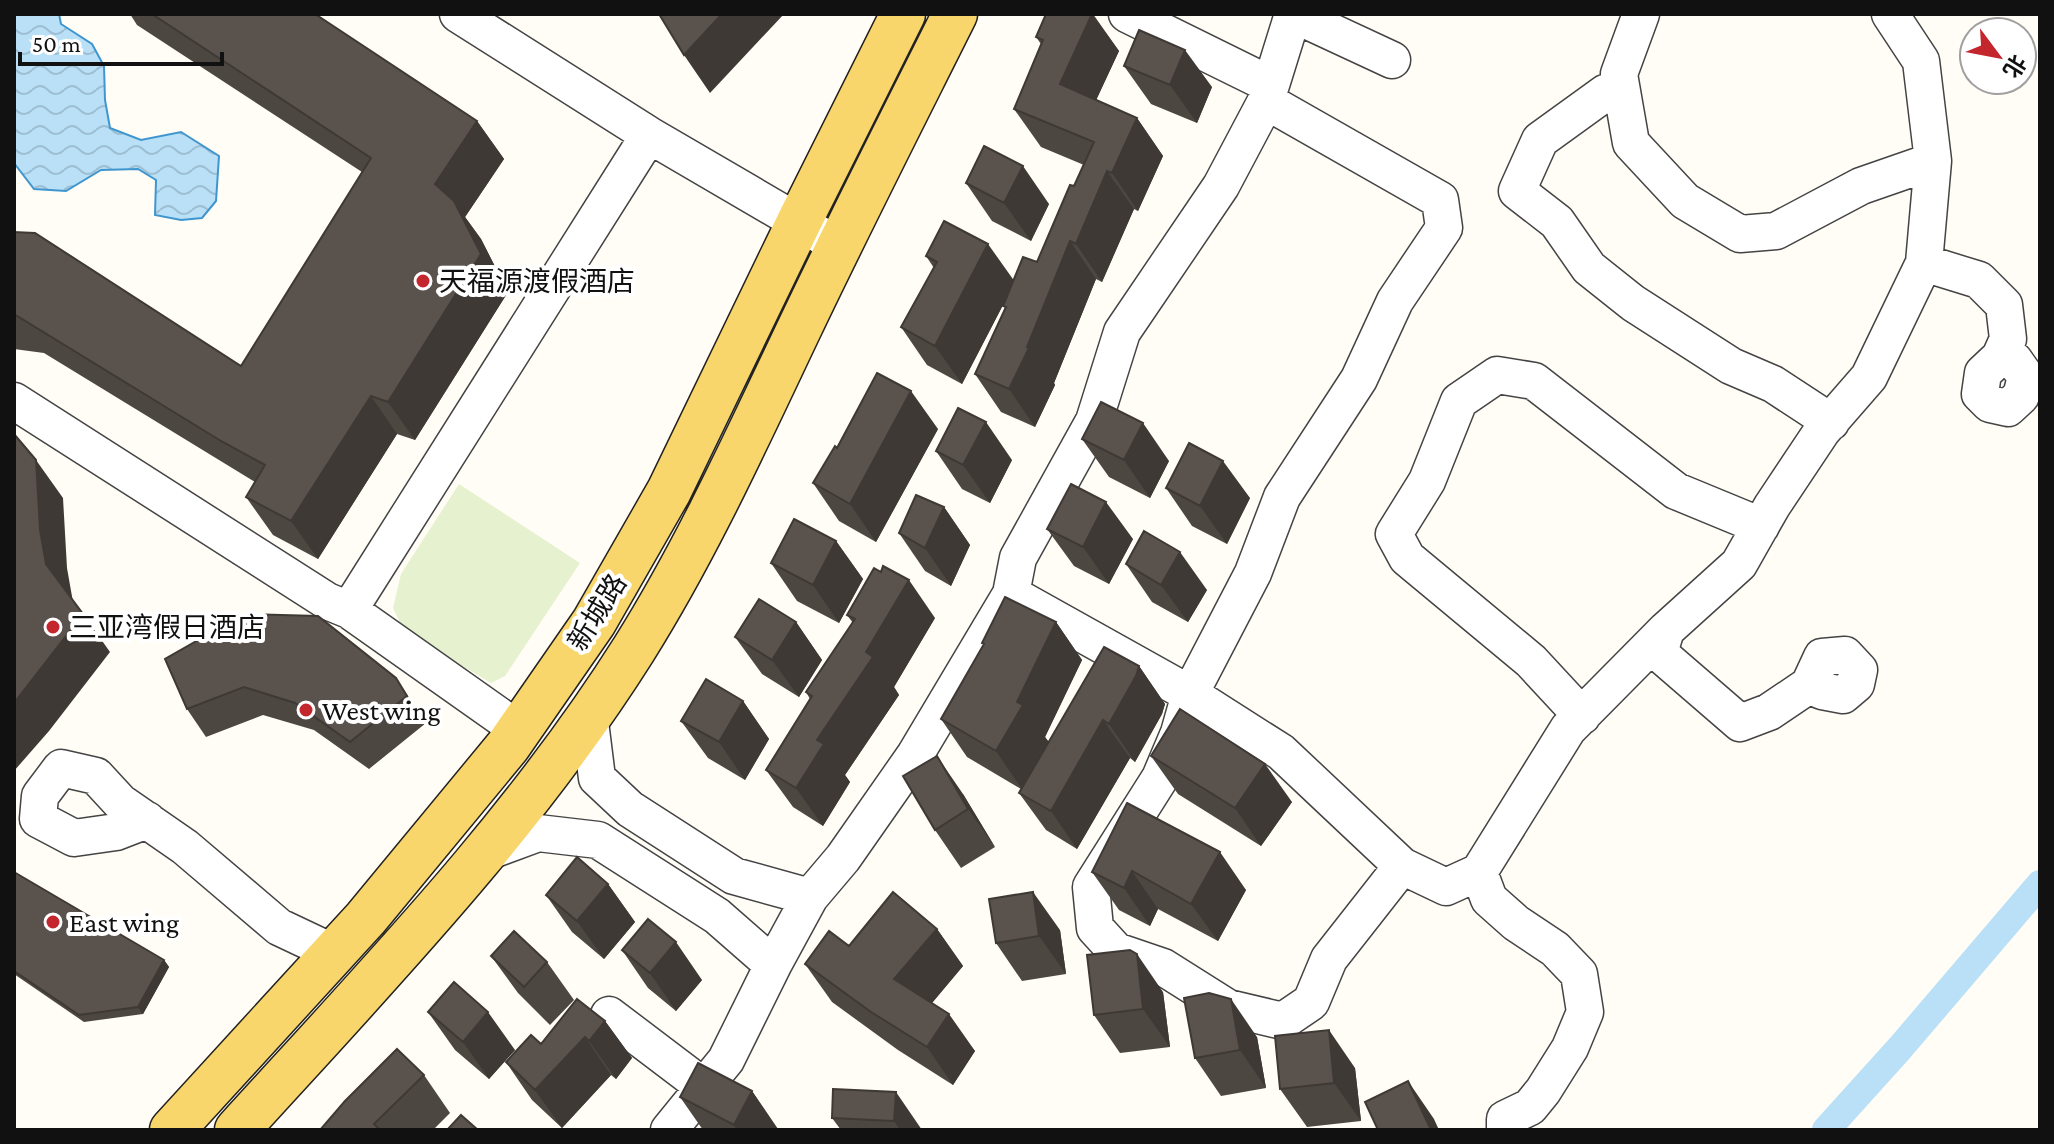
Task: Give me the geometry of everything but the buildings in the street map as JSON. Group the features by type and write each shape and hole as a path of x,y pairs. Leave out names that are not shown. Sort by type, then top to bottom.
{"main road":[{"name":"新城路","path":"172,1130 366,918 508,746 594,622 669,491 903,14"},
{"name":"新城路","path":"237,1130 424,925 484,853 548,775 634,648 709,517 955,14"}],"street":[{"path":"458,14 649,135 839,246"},
{"path":"1127,14 1268,93 1440,200 1444,228 1395,301 1359,379 1282,497 1253,573 1190,694 1179,733 1160,778 1091,887 1095,928 1116,951 1163,967 1228,1008 1283,1021 1311,1002 1329,959 1402,866"},
{"path":"669,1130 726,1060 810,897 843,858 915,755 1011,594 1018,558 1094,421 1122,332 1221,186 1268,93 1293,14 1392,60"},
{"path":"1641,14 1619,74 1631,143 1685,201 1740,234 1776,231 1861,186 1933,161"},
{"path":"1011,594 1190,694 1281,752 1402,866 1446,887 1479,872 1568,729 1666,630 1739,564 1805,456 1869,377 1924,263 1933,161 1921,61 1890,14"},
{"path":"1623,98 1605,93 1540,140 1517,191 1557,222 1589,268 1633,303 1731,366 1773,384 1831,422"},
{"path":"349,610 649,135"},
{"path":"1924,263 1979,280 2004,305 2008,339 2000,357"},
{"path":"1582,716 1531,661 1407,558 1394,534 1427,481 1459,401 1497,375 1534,381 1676,491 1761,526"},
{"path":"14,401 327,601 349,610 519,730"},
{"path":"1666,630 1659,653 1740,723 1769,712 1809,685"},
{"path":"589,714 597,778 630,809 734,876 810,897"},
{"path":"147,820 185,847 279,927 334,953"},
{"path":"484,853 538,833 598,840 717,916 773,965"},
{"path":"1479,872 1489,899 1516,923 1555,949 1579,974 1585,1012 1538,1115 1530,1107 1505,1119 1505,1130"},
{"path":"609,1015 704,1087"}],"green space":[{"path":"459,484 580,563 505,676 491,683 404,631 393,608 401,574"}],"water":[{"path":"14,14 59,14 61,24 92,44 104,66 110,128 141,140 181,132 219,156 216,201 202,218 181,220 155,215 156,180 138,169 101,170 66,191 34,189 14,163"}],"waterway":[{"path":"1826,1130 2040,884"}],"place":[{"name":"天福源渡假酒店","path":"423,281"},
{"name":"三亚湾假日酒店","path":"53,627"},
{"name":"West wing","path":"306,710"},
{"name":"East wing","path":"53,922"}]}
